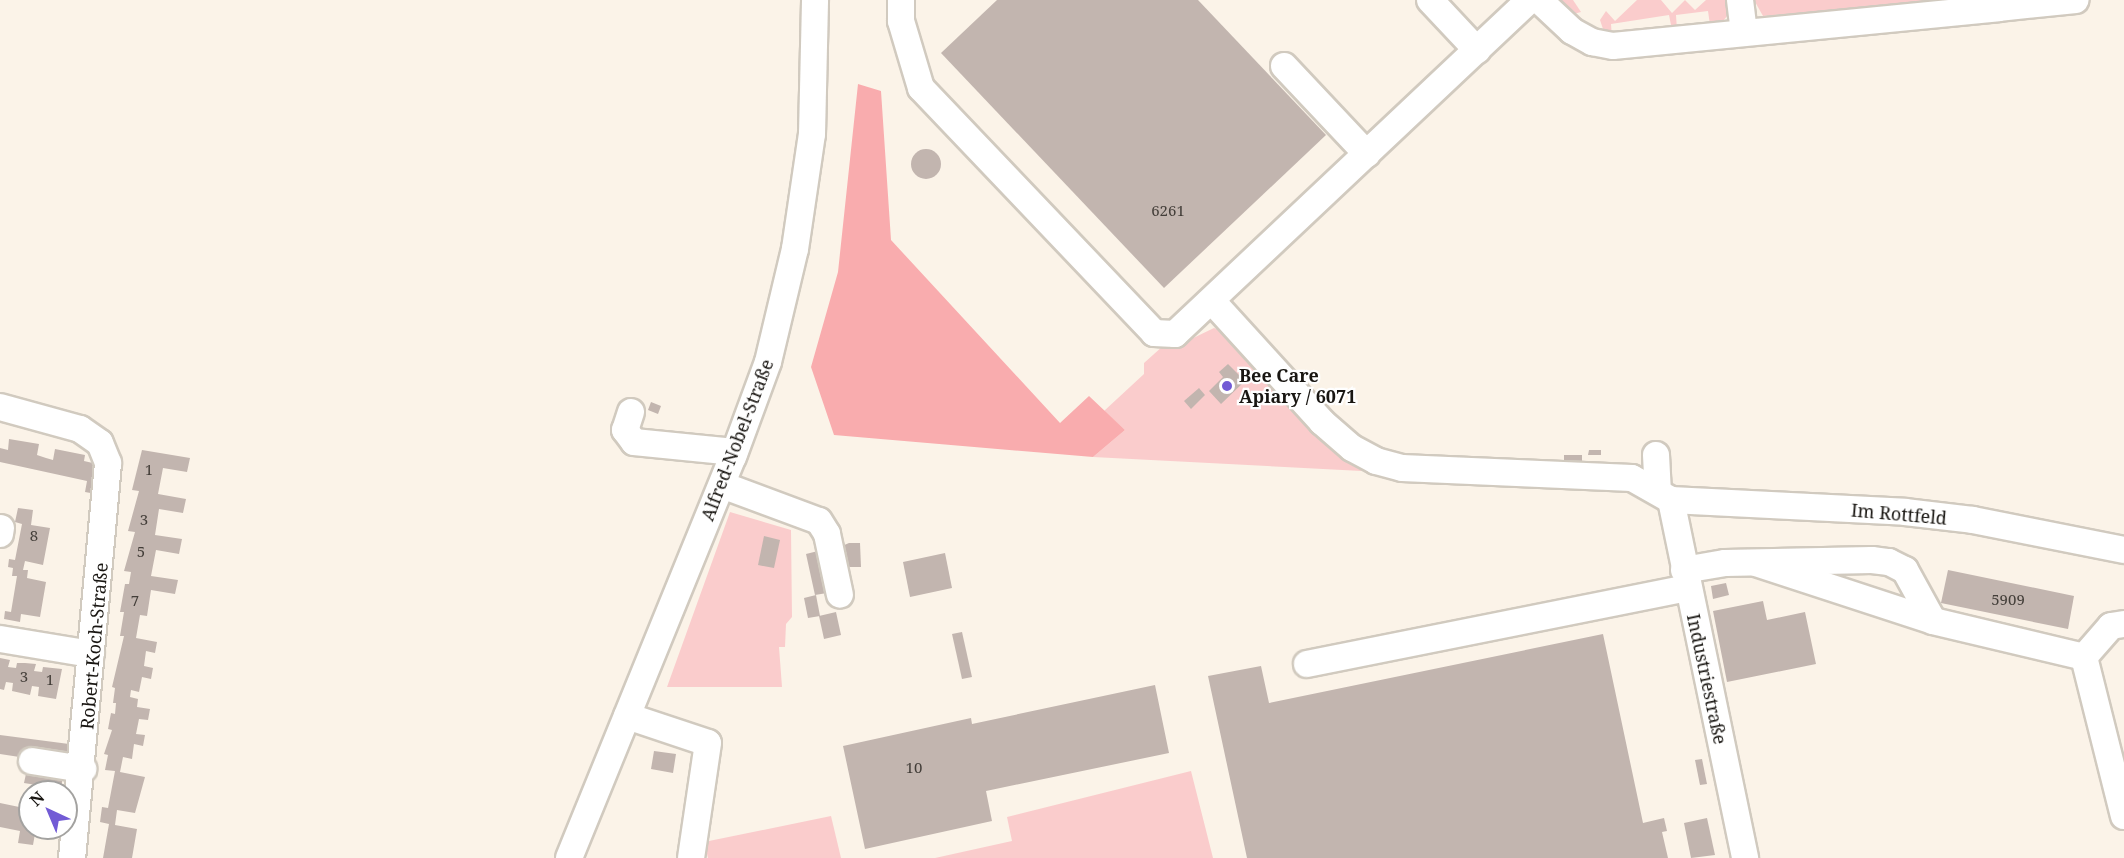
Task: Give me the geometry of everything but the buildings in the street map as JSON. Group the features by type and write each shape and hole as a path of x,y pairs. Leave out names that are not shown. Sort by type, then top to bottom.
{"street":[{"name":"Alfred-Nobel-Straße","path":"569,858 722,485 768,362 795,249 812,134 814,0"},
{"path":"901,0 901,21 921,88 1154,333 1175,334 1530,0"},
{"path":"1430,0 1477,50"},
{"path":"1539,0 1572,31 1592,42 1613,45 1744,33 1998,4 2076,0"},
{"path":"1740,0 1744,33"},
{"path":"1284,66 1367,154"},
{"path":"1212,301 1322,422 1352,448 1376,461 1402,468 1632,478 1664,495"},
{"name":"Robert-Koch-Straße","path":"0,407 80,429 94,438 108,463 83,769 72,858"},
{"path":"631,412 625,430 634,442 735,452"},
{"name":"Industriestraße","path":"1656,455 1686,579 1745,858"},
{"path":"722,485 819,521 827,534 840,595"},
{"name":"Im Rottfeld","path":"1664,495 1905,512 1973,520 2124,550"},
{"path":"1307,664 1756,563 1889,562 1905,570 1933,621"},
{"path":"1756,563 1933,621 2084,657"},
{"path":"2084,657 2111,626 2124,624"},
{"path":"0,639 91,654"},
{"path":"2084,657 2124,816"},
{"path":"627,716 708,743 691,858"},
{"path":"32,761 83,769"}],"shaded area":[{"path":"1559,0 1573,0 1581,12 1566,16"},
{"path":"1637,0 1661,0 1672,13 1685,0 1695,10 1706,0 1733,0 1735,6 1720,25 1710,25 1708,11 1676,15 1677,30 1672,30 1669,15 1611,24 1612,37 1605,35 1600,20 1606,11 1615,21"},
{"path":"1754,0 1945,0 1763,16"},
{"path":"858,84 881,91 891,240 1060,423 1089,396 1125,430 1093,457 834,435 811,367 838,272"},
{"path":"1214,328 1224,332 1381,472 1093,457 1125,430 1104,411 1144,374 1144,363 1163,346 1187,341"},
{"path":"730,512 791,530 792,617 786,624 785,647 779,647 782,687 667,687"},
{"path":"1191,771 1213,858 935,858 1012,841 1007,817"},
{"path":"831,816 841,858 708,858 704,842"}],"place":[{"name":"Bee Care Apiary / 6071","path":"1227,386"}]}
